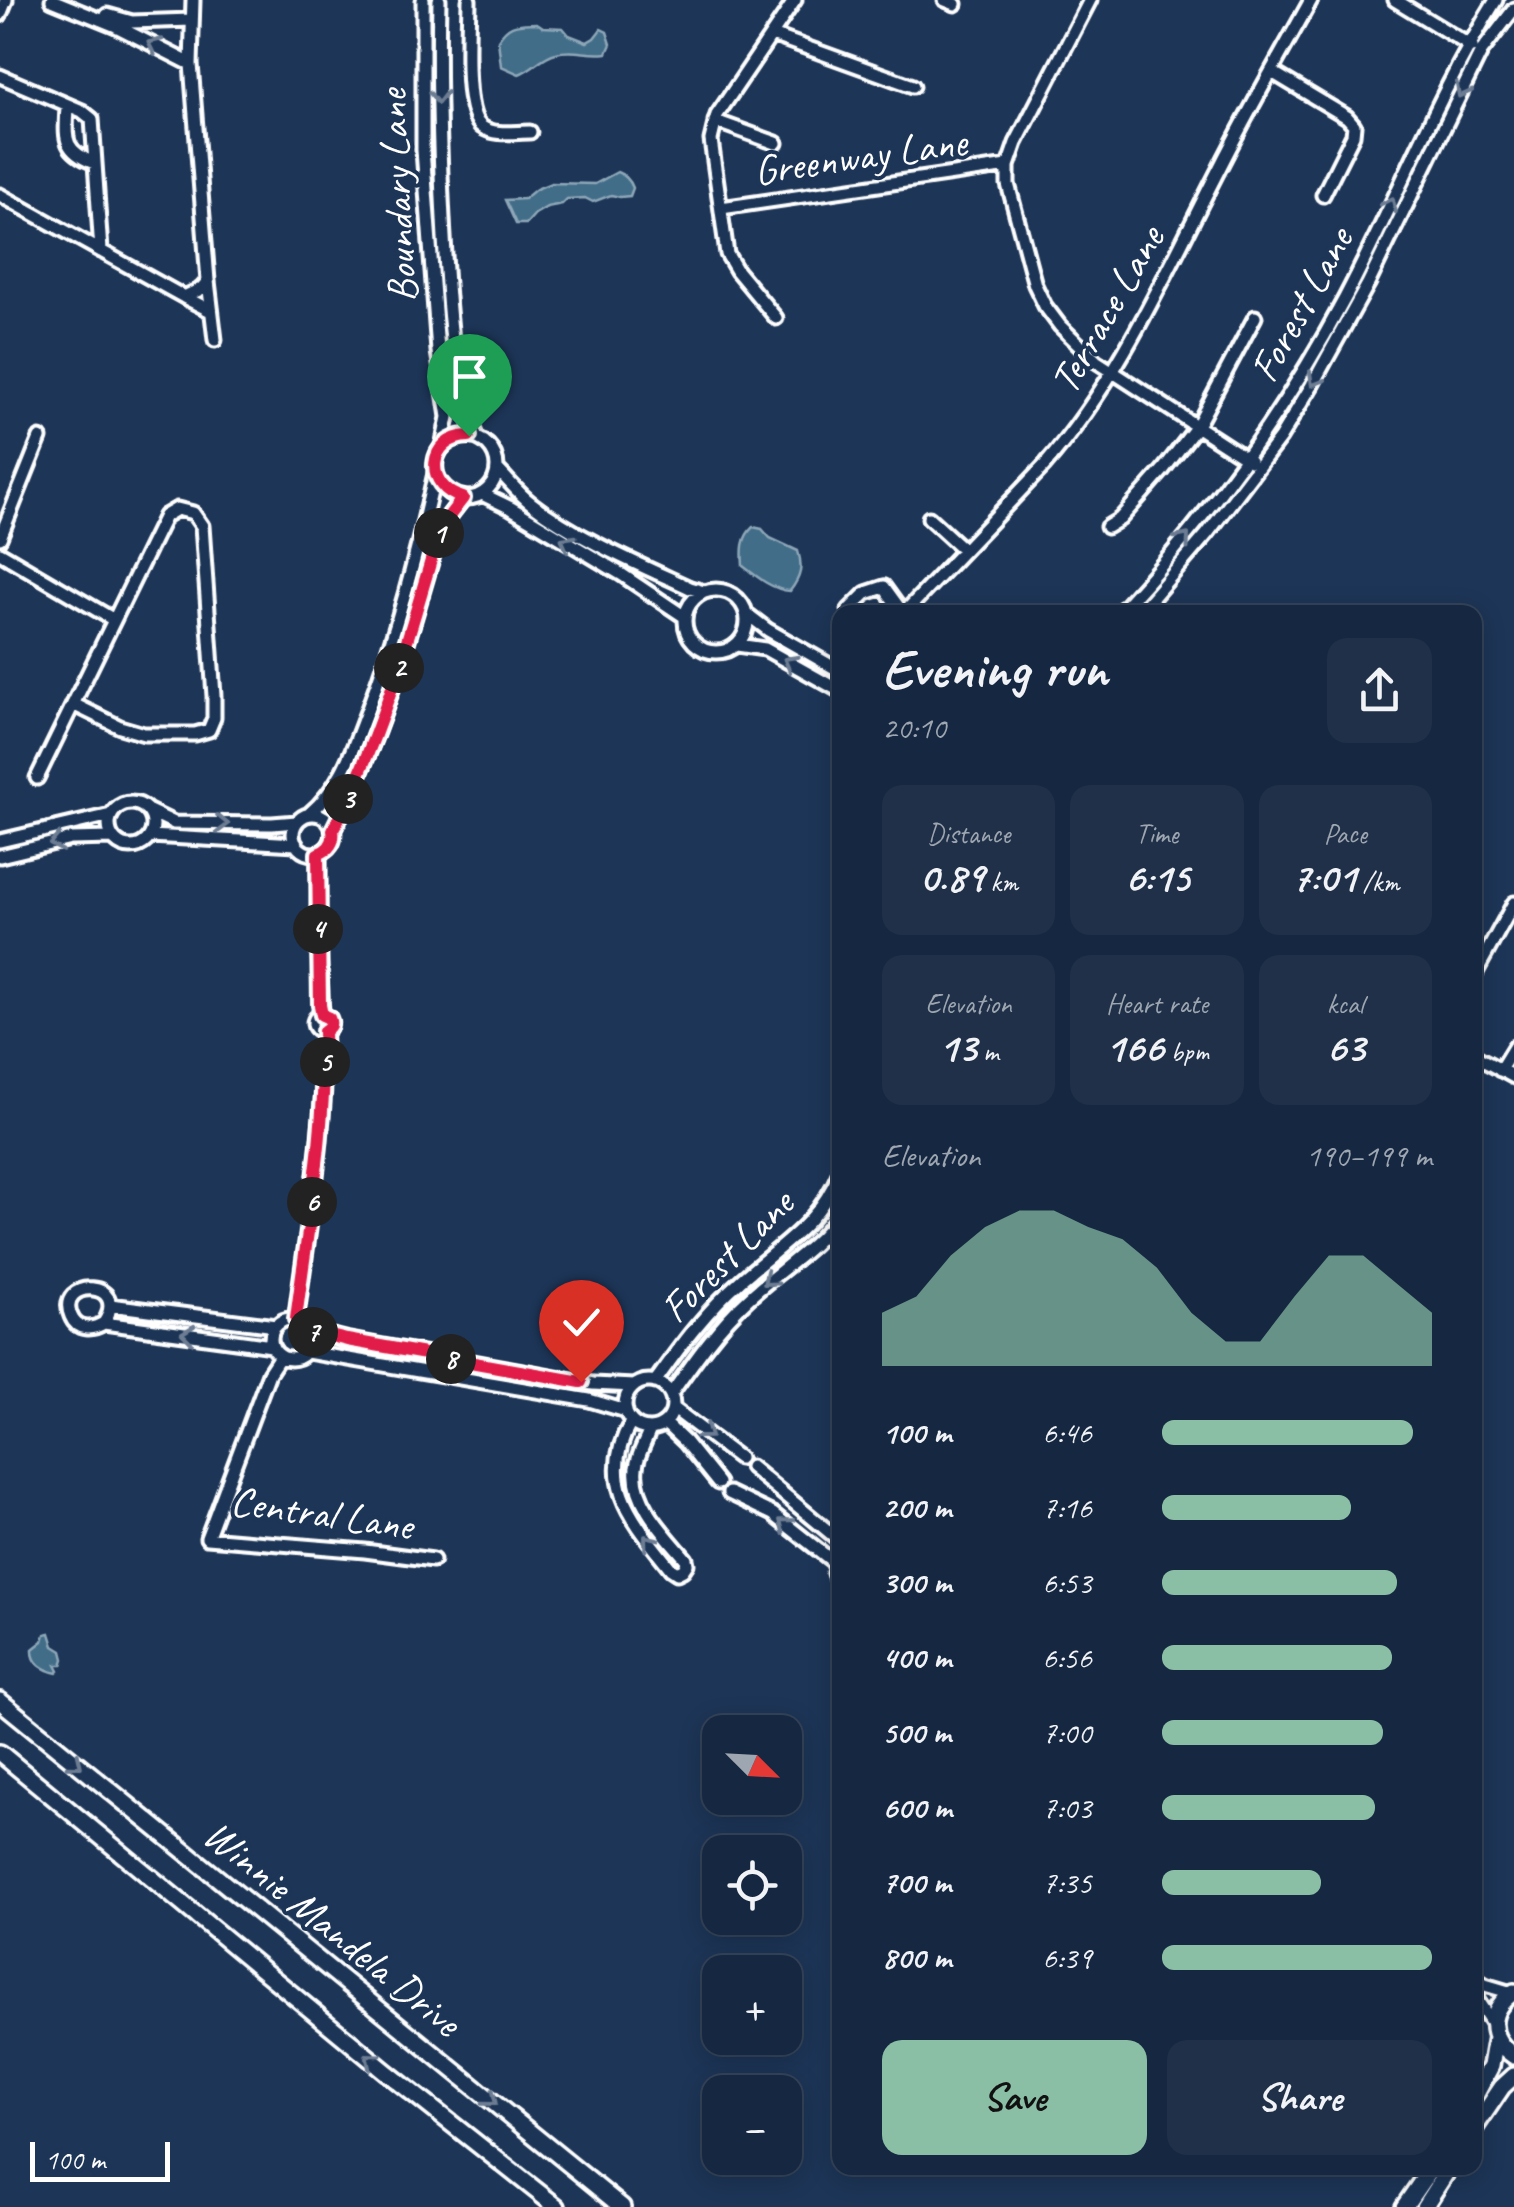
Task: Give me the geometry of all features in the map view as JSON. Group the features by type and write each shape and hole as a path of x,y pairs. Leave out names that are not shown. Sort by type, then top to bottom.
{"main road":[{"name":"Winnie Mandela Drive","path":"0,1701 622,2207"},
{"name":"Winnie Mandela Drive","path":"0,1753 384,2071 557,2207"},
{"path":"1482,2082 1490,2066 1498,2007 1513,1992"},
{"path":"1495,2031 1502,2048 1514,2056"},
{"path":"1482,2117 1514,2076"},
{"path":"1404,2207 1425,2175"},
{"path":"1424,2207 1445,2175"}],"street":[{"path":"0,15 6,0"},
{"path":"52,0 192,64"},
{"path":"72,0 125,21 192,20"},
{"path":"193,0 192,64 216,340"},
{"name":"Boundary Lane","path":"423,0 423,150 438,351 448,417 442,448"},
{"name":"Boundary Lane","path":"439,0 439,136 446,274 458,384 476,436"},
{"path":"470,0 469,92 473,116 494,132 530,132"},
{"path":"776,318 728,254 711,140 715,121 795,0"},
{"path":"1090,0 1016,143 1008,166 1008,184 1035,285 1045,306 1077,345 1257,466"},
{"name":"Terrace Lane","path":"910,605 1064,443 1112,372 1311,0"},
{"path":"1394,0 1481,52"},
{"name":"Forest Lane","path":"1126,605 1205,514 1280,408 1346,295 1468,45 1496,0"},
{"name":"Forest Lane","path":"1146,605 1207,534 1280,438 1368,284 1481,52 1514,8"},
{"path":"772,35 913,86"},
{"path":"1272,72 1354,125 1353,136 1323,194"},
{"path":"0,76 82,110 92,119 100,251"},
{"path":"66,105 68,148 94,163"},
{"path":"715,121 776,143"},
{"name":"Greenway Lane","path":"722,208 1008,166"},
{"path":"0,195 212,310"},
{"path":"184,297 208,282"},
{"path":"1107,527 1120,519 1196,426 1255,317"},
{"path":"0,841 111,815 125,803 138,804 174,823 272,824 297,822 310,814 342,776 378,683 406,595 435,462 442,448 454,437 476,436 486,441 497,459 495,480 482,494 463,498 445,490 435,473"},
{"path":"0,538 40,438"},
{"path":"498,470 546,513 601,545 704,592"},
{"path":"482,494 511,508 685,617"},
{"path":"297,822 293,833 296,844 306,853 318,854 330,846 333,830 392,690 438,536 463,498"},
{"path":"38,778 73,704 165,516 177,509 193,512 202,526 215,709 212,724 208,730 195,734 144,734 73,704"},
{"path":"929,518 964,550"},
{"path":"0,553 114,620"},
{"path":"854,605 866,592 884,587 898,605"},
{"path":"747,614 746,632 737,645 720,653 702,650 688,636 688,606 704,592 726,591 768,630 832,666"},
{"path":"737,645 765,649 832,686"},
{"path":"111,815 108,827 112,838 122,846 135,848 150,836 153,826 148,812"},
{"path":"310,814 323,816 333,830"},
{"path":"150,836 296,844"},
{"path":"0,856 71,839 112,838"},
{"path":"296,1319 324,1084 324,1031 314,1024 322,1015 318,854"},
{"path":"1482,962 1512,911"},
{"path":"1500,1070 1514,1047"},
{"path":"1482,1060 1514,1077"},
{"name":"Forest Lane","path":"654,1382 701,1320 740,1280 806,1226 832,1187"},
{"name":"Forest Lane","path":"672,1401 692,1363 745,1301 832,1224"},
{"path":"82,1289 100,1290 110,1305 104,1323 96,1328 78,1326 69,1311 74,1294 82,1289"},
{"path":"110,1305 276,1326"},
{"path":"276,1351 272,1332 284,1320 296,1319 310,1331 312,1342 307,1352"},
{"path":"104,1323 276,1351 291,1360 307,1352 332,1355 589,1400 650,1429 665,1424 672,1413 672,1401"},
{"path":"310,1331 593,1384 662,1384 672,1401 740,1458"},
{"name":"Central Lane","path":"276,1351 207,1538 433,1560"},
{"path":"634,1386 626,1398 628,1417 616,1467 620,1494 632,1520 677,1573 687,1564 686,1559 643,1503 638,1481 636,1468 650,1429"},
{"path":"665,1424 718,1483"},
{"path":"751,1467 832,1533"},
{"path":"730,1493 772,1514 832,1557"},
{"path":"1482,1983 1513,1992"},
{"path":"1482,2009 1495,2031"}],"water":[{"path":"537,23 563,28 569,35 587,42 601,29 607,32 611,44 607,53 569,51 551,55 519,74 501,66 498,40 502,34 514,25"},
{"path":"617,172 630,182 630,196 611,195 593,202 585,198 567,199 535,214 526,224 516,224 505,200 524,199 551,183 595,184"},
{"path":"753,527 798,551 800,572 790,591 771,586 743,566 744,540"},
{"path":"50,1633 64,1659 62,1665 56,1665 57,1673 40,1666 33,1654 45,1634"}],"route":[{"path":"469,436 454,437 438,452 435,473 439,482 453,496 463,498 438,536 407,646 380,722 333,830 333,840 318,854 320,1005 322,1015 330,1023 324,1031 324,1084 296,1319 310,1331 347,1340 581,1382"}]}
